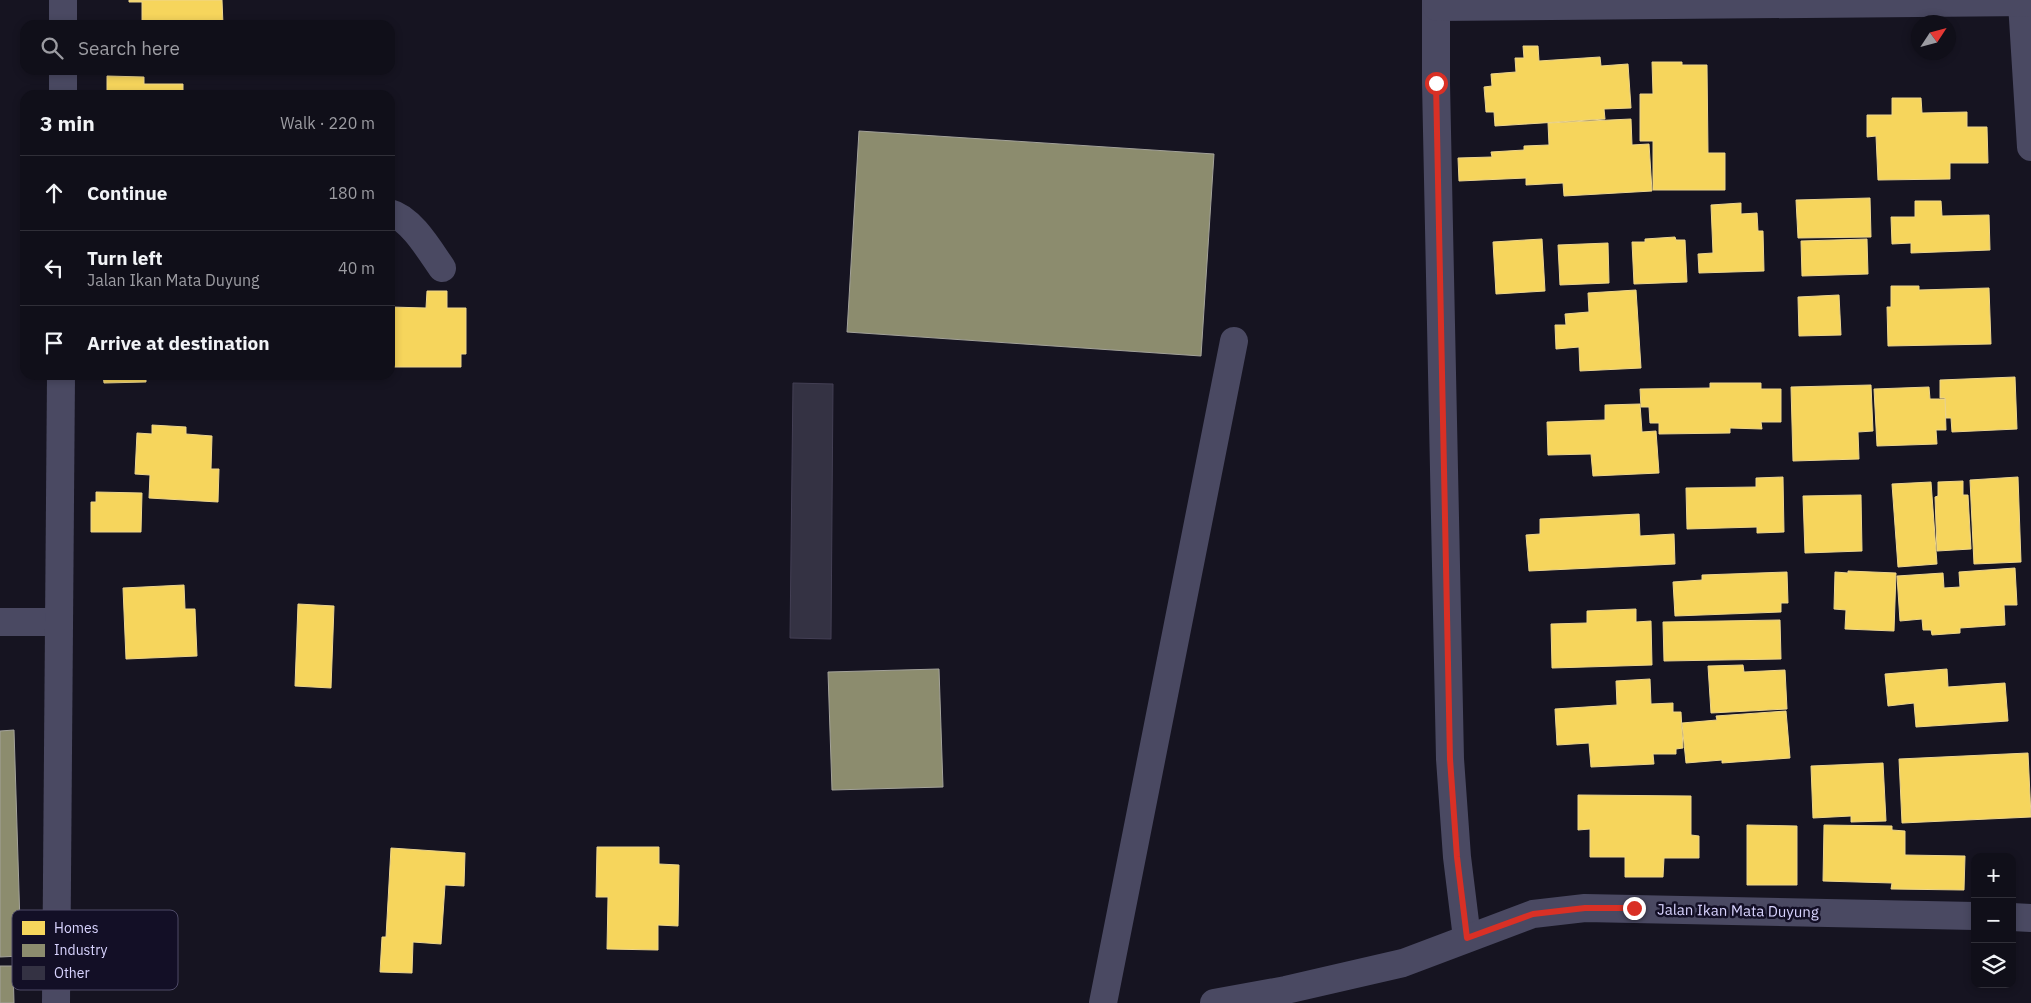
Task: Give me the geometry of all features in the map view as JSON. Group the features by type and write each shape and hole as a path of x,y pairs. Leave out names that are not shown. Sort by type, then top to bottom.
{"street":[{"path":"63,0 63,20"},
{"path":"1467,938 1457,857 1450,759 1436,93 1436,4 2026,2 2031,147"},
{"path":"63,75 63,90"},
{"path":"395,215 403,219 413,229 442,268"},
{"path":"1103,1003 1234,341"},
{"path":"57,910 61,380"},
{"path":"0,622 59,622"},
{"name":"Jalan Ikan Mata Duyung","path":"1214,1003 1286,996 1403,962 1533,914 1585,908 1971,916"},
{"path":"2016,917 2031,918"},
{"path":"56,990 56,1003"}],"building: Homes":[{"path":"129,0 222,0 223,20 142,20 142,2 129,2"},
{"path":"1523,46 1538,46 1539,61 1600,57 1601,66 1628,64 1631,108 1604,109 1605,119 1495,126 1494,112 1486,112 1484,87 1492,86 1491,74 1516,72 1515,58 1524,58"},
{"path":"1652,62 1682,62 1682,65 1707,65 1708,153 1725,153 1725,190 1653,190 1653,141 1640,141 1640,94 1653,94"},
{"path":"107,76 144,77 144,84 183,84 183,90 107,90"},
{"path":"1892,98 1921,98 1922,113 1967,112 1967,127 1987,127 1988,163 1950,163 1950,179 1878,180 1876,136 1867,137 1867,115 1892,115"},
{"path":"1631,119 1632,145 1649,144 1652,191 1564,196 1563,183 1526,185 1526,178 1459,181 1458,158 1492,157 1491,152 1524,150 1524,146 1549,145 1548,123"},
{"path":"1870,198 1871,237 1798,238 1796,200"},
{"path":"1915,201 1941,201 1942,216 1989,215 1990,250 1911,253 1911,243 1892,244 1891,217 1915,217"},
{"path":"1741,203 1741,214 1757,213 1758,231 1763,231 1764,271 1699,273 1698,254 1713,253 1711,205"},
{"path":"1675,237 1676,240 1685,240 1687,282 1634,284 1632,242 1645,242 1645,239"},
{"path":"1542,239 1545,291 1496,294 1493,242"},
{"path":"1867,239 1868,274 1802,276 1801,241"},
{"path":"1608,243 1609,283 1560,285 1558,245"},
{"path":"1891,286 1919,286 1919,290 1989,288 1991,344 1888,346 1887,307 1891,307"},
{"path":"1636,290 1641,368 1580,371 1579,347 1556,349 1555,325 1566,325 1565,314 1589,312 1588,293"},
{"path":"427,291 447,291 447,308 466,308 466,354 461,354 461,367 395,367 395,307 426,308"},
{"path":"1839,295 1841,335 1799,336 1798,297"},
{"path":"2015,377 2017,429 1952,432 1951,418 1946,418 1945,398 1940,398 1940,380"},
{"path":"104,380 146,380 146,382 104,383"},
{"path":"1710,383 1761,383 1761,389 1781,389 1781,422 1761,422 1762,429 1730,428 1730,433 1659,434 1659,423 1650,423 1649,407 1641,407 1640,389 1710,388"},
{"path":"1871,385 1873,431 1858,432 1859,459 1793,461 1791,387"},
{"path":"1929,387 1930,399 1945,399 1946,430 1936,430 1937,444 1877,446 1874,389"},
{"path":"1640,404 1642,432 1656,431 1659,473 1593,476 1591,454 1548,455 1547,422 1605,420 1605,405"},
{"path":"152,425 186,427 186,434 212,436 211,469 219,469 218,502 149,498 150,475 135,474 137,433 152,434"},
{"path":"1783,477 1784,532 1757,533 1757,527 1687,529 1686,488 1756,487 1756,478"},
{"path":"2018,477 2021,562 1974,564 1970,480"},
{"path":"1963,481 1963,495 1968,495 1971,549 1937,551 1935,497 1938,496 1938,482"},
{"path":"1931,482 1937,564 1898,567 1892,484"},
{"path":"96,492 142,493 141,532 91,532 91,502 96,502"},
{"path":"1861,495 1862,551 1805,553 1803,496"},
{"path":"1639,514 1640,536 1674,534 1675,564 1529,571 1526,535 1540,534 1540,519"},
{"path":"2015,568 2017,605 2004,605 2005,625 1960,628 1960,633 1932,635 1931,630 1923,630 1922,619 1900,621 1897,576 1943,573 1944,588 1960,587 1959,572"},
{"path":"1848,571 1896,573 1894,631 1845,629 1846,610 1834,609 1835,572 1848,573"},
{"path":"1787,572 1788,603 1781,603 1781,612 1675,616 1673,582 1702,580 1702,575"},
{"path":"184,585 185,609 195,609 197,656 126,659 123,588"},
{"path":"298,604 334,606 331,688 295,686"},
{"path":"1636,609 1636,622 1651,621 1652,665 1552,668 1551,624 1587,623 1587,611"},
{"path":"1780,620 1781,659 1664,661 1663,622"},
{"path":"1743,665 1744,672 1785,670 1787,709 1711,713 1708,666"},
{"path":"1947,669 1948,687 2005,683 2008,721 1916,727 1914,703 1888,706 1885,674"},
{"path":"1650,679 1651,704 1673,703 1673,712 1681,712 1683,748 1676,749 1676,754 1653,754 1654,764 1591,767 1589,743 1557,745 1555,709 1617,705 1616,681"},
{"path":"1786,711 1790,758 1722,763 1722,760 1686,763 1682,723 1717,720 1716,716"},
{"path":"2028,753 2031,817 1902,823 1899,759"},
{"path":"1883,763 1886,821 1851,822 1851,816 1813,818 1811,766"},
{"path":"1578,795 1691,796 1691,835 1699,836 1699,858 1664,858 1663,877 1625,877 1625,857 1590,857 1590,829 1578,830"},
{"path":"1747,825 1797,826 1797,885 1747,885"},
{"path":"1824,825 1892,826 1892,830 1905,831 1905,855 1965,856 1964,890 1891,889 1892,883 1823,881"},
{"path":"597,847 659,847 659,864 679,865 678,926 658,925 658,950 607,949 608,897 596,897"},
{"path":"391,848 465,853 464,886 445,885 441,944 413,942 412,973 380,972 382,937 386,937"}],"building: Industry":[{"path":"859,131 1214,154 1201,356 847,332"},
{"path":"939,669 943,787 832,790 828,672"},
{"path":"14,730 20,910 12,910 12,956 0,957 0,731"},
{"path":"0,966 12,966 14,1003 0,1003"}],"building: Other":[{"path":"793,383 833,384 831,639 790,638"}],"route":[{"path":"1436,83 1450,759 1457,857 1467,938 1533,914 1585,908 1634,908"}]}
